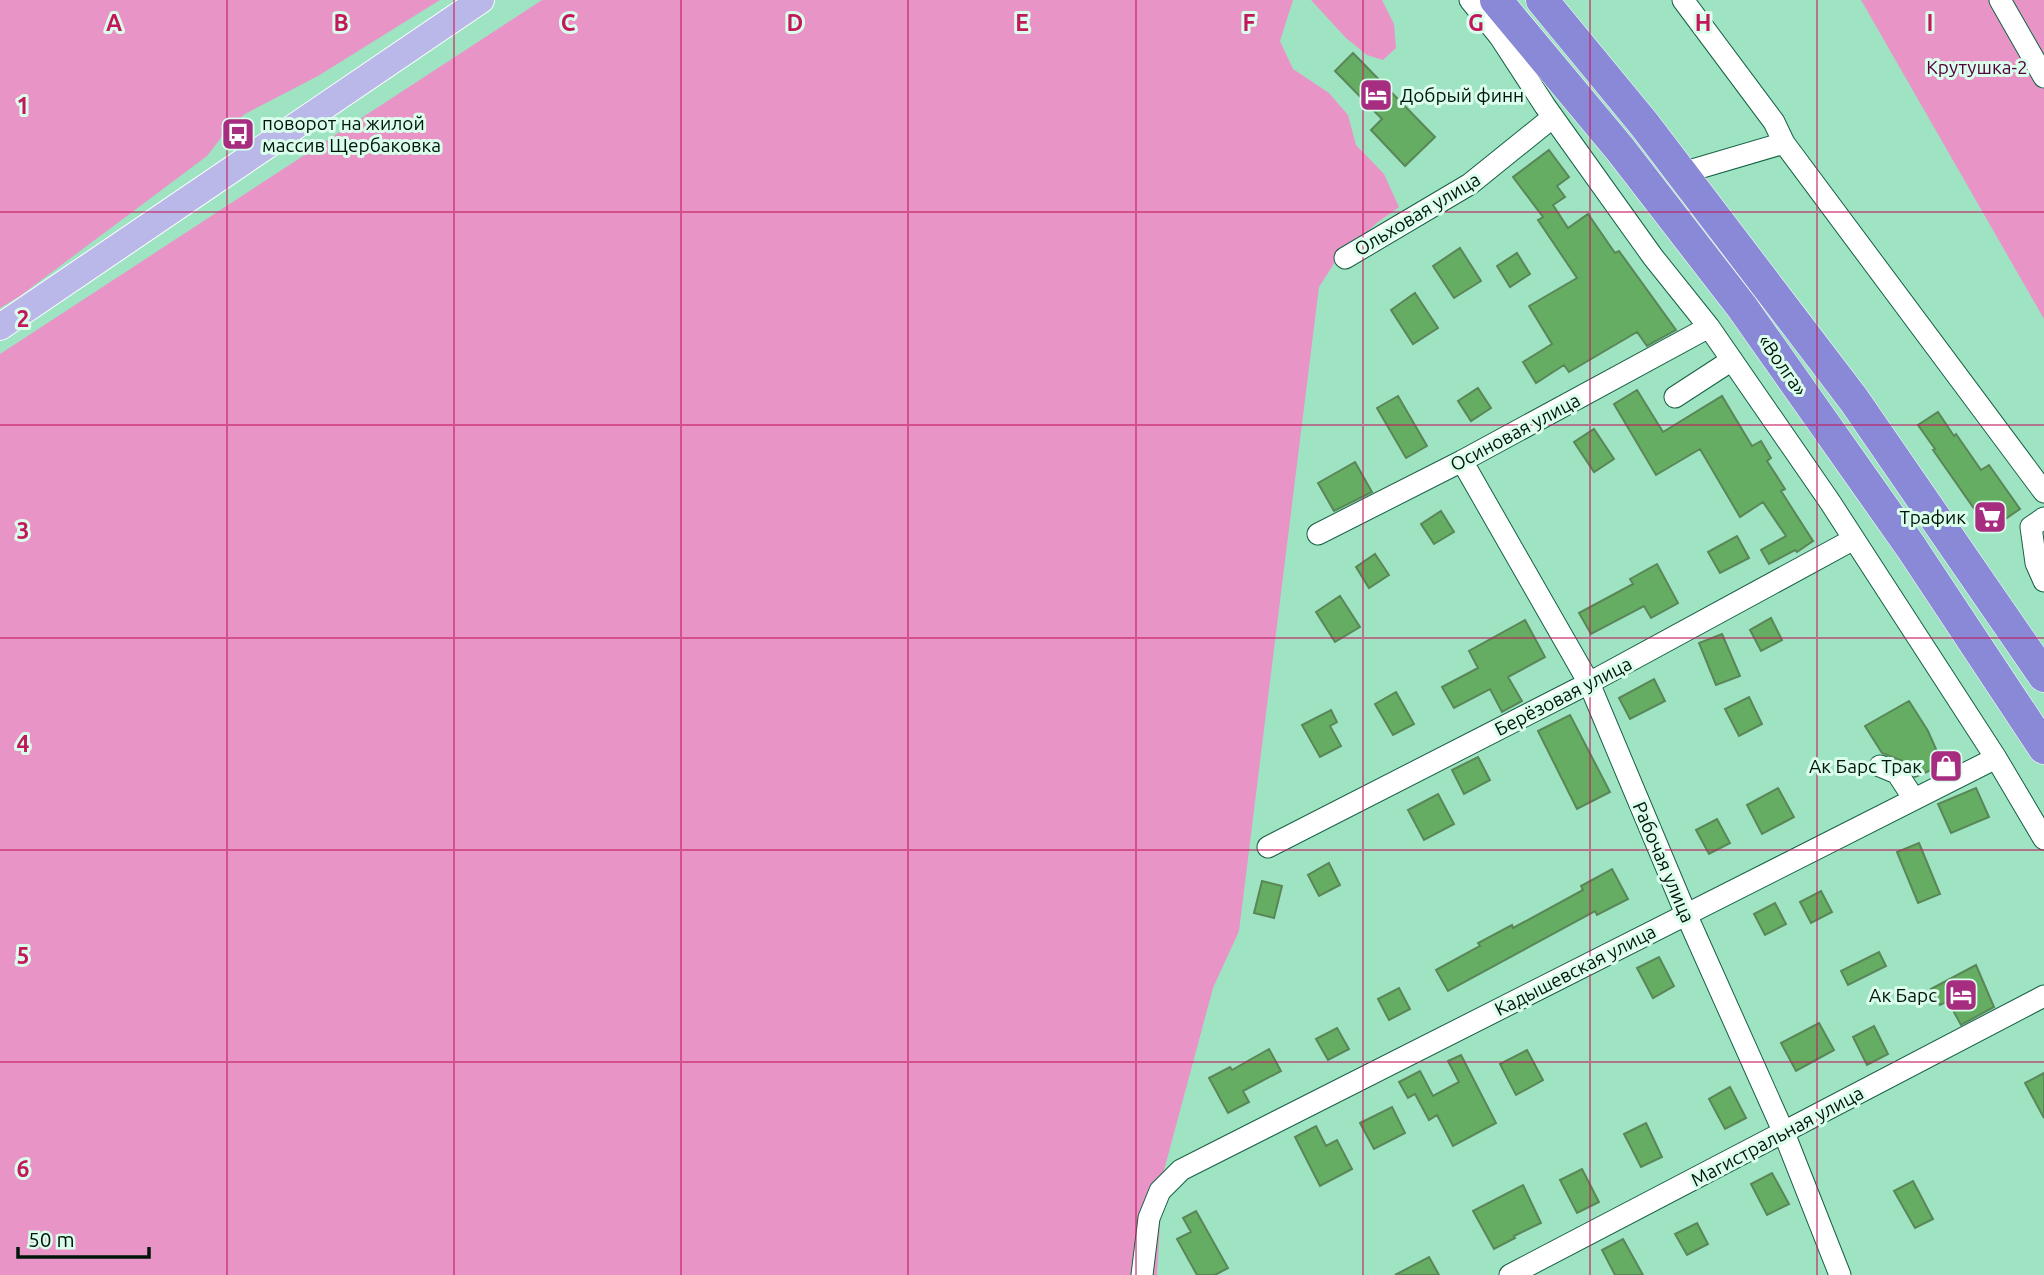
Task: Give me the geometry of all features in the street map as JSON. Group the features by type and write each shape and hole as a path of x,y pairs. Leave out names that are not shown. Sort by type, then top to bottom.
{"highway":[{"name":"«Волга»","path":"1496,0 1587,107 1742,307 1911,547 2044,748"},
{"name":"«Волга»","path":"1542,0 1644,124 1854,400 2044,676"}],"main road":[{"path":"0,327 481,0"}],"street":[{"path":"1470,0 1500,37 1553,117 1653,257 1732,360 1854,540 1996,758 2044,839"},
{"path":"1683,0 1774,122 1784,143 2044,492"},
{"path":"2000,0 2044,77"},
{"name":"Ольховая улица","path":"1345,258 1470,184 1553,117"},
{"path":"1682,173 1784,143"},
{"name":"Осиновая улица","path":"1318,534 1462,461 1709,327"},
{"path":"1675,397 1732,360"},
{"name":"Рабочая улица","path":"1462,461 1589,683 1686,914 1784,1133 1840,1275"},
{"path":"2044,518 2031,527 2036,562 2044,581"},
{"name":"Берёзовая улица","path":"1268,847 1589,683 1854,540"},
{"name":"Кадышевская улица","path":"1142,1275 1149,1218 1160,1191 1181,1170 1996,758"},
{"path":"1880,765 1897,773 1914,799"},
{"name":"Магистральная улица","path":"1510,1275 2044,996"}],"green space":[{"path":"0,0 440,0 318,76 245,114 228,129 207,156 20,296 0,308"},
{"path":"542,0 1293,0 1280,41 1293,69 1329,93 1348,115 1356,145 1384,174 1399,207 1337,259 1319,287 1239,931 1213,988 1163,1174 1157,1275 0,1275 0,354"},
{"path":"1311,0 1382,0 1394,24 1396,48 1383,60 1367,55 1346,38"},
{"name":"Крутушка-2","path":"1861,0 2044,0 2044,319"}],"building":[{"name":"Добрый финн","path":"1353,53 1435,137 1405,166 1371,130 1382,119 1335,71"},
{"path":"1549,150 1569,177 1557,186 1565,197 1553,205 1568,228 1588,214 1615,253 1619,251 1676,330 1647,346 1637,332 1569,372 1564,365 1536,383 1523,362 1552,344 1529,306 1577,278 1538,220 1543,217 1513,177"},
{"path":"1460,248 1481,281 1454,298 1433,266"},
{"path":"1517,253 1530,274 1510,287 1497,266"},
{"path":"1415,293 1438,328 1413,344 1391,310"},
{"path":"1478,388 1491,408 1471,421 1458,401"},
{"path":"1637,390 1663,432 1722,396 1752,446 1761,441 1771,458 1767,461 1785,489 1781,491 1813,541 1797,552 1795,550 1769,564 1761,550 1786,536 1763,502 1740,517 1700,449 1656,475 1614,404"},
{"path":"1398,396 1427,446 1406,458 1377,408"},
{"path":"1938,412 1981,470 1989,465 2020,509 1989,530 1918,425"},
{"path":"1594,429 1614,459 1594,472 1574,442"},
{"path":"1355,462 1372,492 1334,511 1318,483"},
{"path":"1441,511 1454,532 1434,544 1421,524"},
{"path":"1737,536 1749,558 1720,573 1708,552"},
{"path":"1375,554 1389,575 1369,588 1356,567"},
{"path":"1657,564 1678,603 1651,618 1644,606 1591,634 1579,613 1633,584 1630,579"},
{"path":"1340,596 1360,627 1335,642 1316,612"},
{"path":"1771,618 1782,640 1761,651 1750,630"},
{"path":"1525,620 1545,657 1508,677 1522,701 1502,712 1490,689 1454,708 1442,687 1478,668 1469,651"},
{"path":"1722,634 1740,676 1716,685 1699,643"},
{"path":"1654,679 1665,701 1630,719 1619,698"},
{"path":"1396,692 1414,724 1393,735 1375,704"},
{"path":"1749,697 1762,724 1739,736 1725,709"},
{"path":"1909,701 1928,731 1943,765 1915,777 1903,761 1882,753 1865,726"},
{"path":"1331,710 1337,722 1330,726 1341,746 1320,757 1302,725"},
{"path":"1570,715 1610,792 1577,809 1538,731"},
{"path":"1478,757 1490,780 1464,794 1452,770"},
{"path":"1778,788 1794,817 1762,834 1747,805"},
{"path":"1976,788 1989,817 1951,833 1938,804"},
{"path":"1438,794 1454,824 1424,840 1408,810"},
{"path":"1717,819 1730,843 1709,854 1696,830"},
{"path":"1919,843 1940,894 1918,903 1897,852"},
{"path":"1329,863 1340,885 1319,896 1308,875"},
{"path":"1612,869 1628,899 1597,915 1595,911 1448,991 1436,970 1480,946 1478,943 1512,925 1513,928 1583,890 1581,886"},
{"path":"1262,881 1282,886 1274,918 1254,913"},
{"path":"1821,891 1832,912 1811,923 1800,902"},
{"path":"1775,903 1786,924 1765,935 1754,914"},
{"path":"1879,952 1886,966 1848,985 1841,971"},
{"path":"1659,957 1674,986 1653,998 1637,968"},
{"name":"Ак Барс","path":"1976,965 1994,1007 1961,1025 1948,1001 1940,1005 1931,989"},
{"path":"1399,988 1410,1009 1389,1020 1378,999"},
{"path":"1819,1023 1834,1050 1796,1071 1781,1043"},
{"path":"1874,1026 1888,1054 1867,1065 1853,1037"},
{"path":"1337,1028 1349,1049 1328,1060 1316,1039"},
{"path":"1269,1049 1281,1071 1243,1091 1249,1102 1228,1113 1209,1078 1230,1067 1232,1070"},
{"path":"1527,1050 1543,1080 1516,1095 1500,1064"},
{"path":"1461,1055 1496,1123 1453,1146 1437,1115 1429,1120 1415,1094 1408,1098 1399,1082 1420,1071 1433,1096 1459,1082 1448,1061"},
{"path":"2044,1073 2044,1118 2025,1083"},
{"path":"1730,1087 1746,1118 1725,1129 1709,1099"},
{"path":"1392,1107 1405,1133 1374,1149 1360,1123"},
{"path":"1646,1123 1662,1157 1641,1167 1624,1134"},
{"path":"1316,1126 1326,1146 1337,1140 1352,1169 1320,1186 1295,1137"},
{"path":"1582,1169 1599,1202 1577,1213 1560,1180"},
{"path":"1772,1173 1789,1204 1767,1215 1751,1184"},
{"path":"1913,1181 1933,1219 1915,1228 1894,1191"},
{"path":"1523,1185 1541,1223 1494,1249 1473,1211"},
{"path":"1196,1211 1228,1268 1215,1275 1197,1275 1177,1239 1191,1232 1183,1218"},
{"path":"1697,1223 1708,1244 1687,1255 1675,1234"},
{"path":"1623,1239 1643,1275 1615,1275 1602,1250"},
{"path":"1429,1257 1439,1275 1395,1275"}],"place":[{"name":"Добрый финн","path":"1376,95"},
{"name":"поворот на жилой массив Щербаковка","path":"238,134"},
{"name":"Трафик","path":"1990,517"},
{"name":"Ак Барс Трак","path":"1946,766"},
{"name":"Ак Барс","path":"1961,995"}]}
